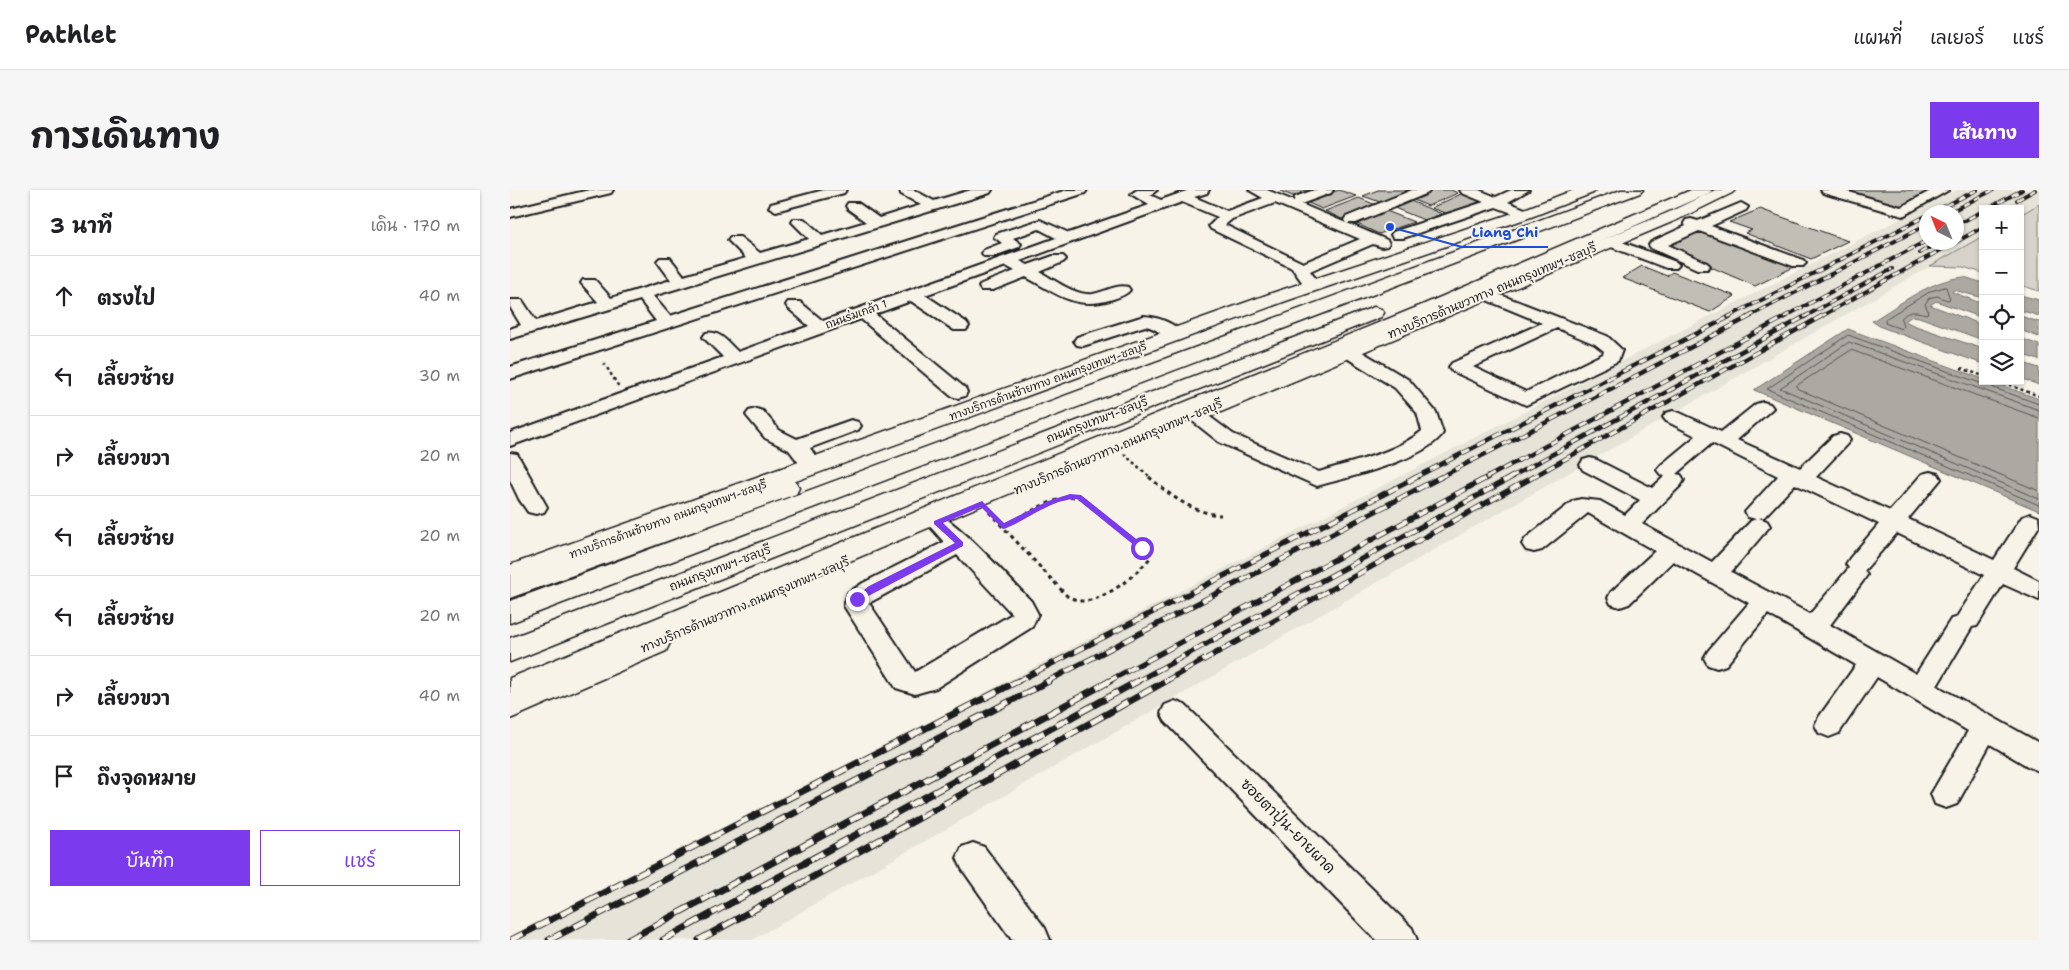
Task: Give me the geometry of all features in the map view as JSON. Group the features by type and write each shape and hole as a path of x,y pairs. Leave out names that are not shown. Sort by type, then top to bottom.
{"main road":[{"name":"ทางบริการด้านซ้ายทาง ถนนกรุงเทพฯ-ชลบุรี","path":"510,576 1175,335 1307,278 1525,214 1588,190"},
{"name":"ถนนกรุงเทพฯ-ชลบุรี","path":"510,612 1635,190"},
{"name":"ถนนกรุงเทพฯ-ชลบุรี","path":"510,650 1292,343 1424,294 1684,190"},
{"path":"510,692 1429,309 1704,190"},
{"name":"ทางบริการด้านขวาทาง ถนนกรุงเทพฯ-ชลบุรี","path":"510,706 937,522 1673,216 1734,199"},
{"path":"510,588 1252,318 1348,288 1391,280"},
{"path":"510,673 878,523 1294,357 1393,314 1424,294"}],"street":[{"path":"510,213 566,194 606,190"},
{"path":"776,207 839,190"},
{"path":"510,334 981,190"},
{"path":"510,373 1080,190"},
{"path":"1150,190 1138,194 1160,205"},
{"name":"ถนนร่มเกล้า 1","path":"510,440 1202,190"},
{"path":"1256,190 1276,198 1377,241 1307,278 1297,265 1216,226 1227,216 1276,198"},
{"path":"1300,200 1326,190"},
{"path":"1351,220 1422,190"},
{"path":"1467,190 1525,214"},
{"path":"1398,235 1497,202 1522,190"},
{"path":"1828,190 1903,212 1942,190"},
{"path":"906,191 933,206"},
{"path":"1182,197 1227,216"},
{"path":"1611,242 1705,273 1656,245 1699,226 1734,199"},
{"path":"853,206 876,223"},
{"path":"1673,216 1798,263"},
{"path":"798,222 819,240"},
{"path":"952,267 1014,244 1001,237 1040,224 1068,238"},
{"path":"735,240 757,259"},
{"path":"798,246 828,271"},
{"path":"987,287 1058,259"},
{"path":"1007,260 1076,298 1085,300 1097,299 1122,290"},
{"path":"665,261 680,282"},
{"path":"590,283 608,304"},
{"path":"643,293 666,323"},
{"path":"912,294 960,326"},
{"path":"1485,294 1600,340 1613,350 1612,357 1526,399 1458,366 1555,323"},
{"path":"516,303 531,327"},
{"path":"794,305 820,327"},
{"path":"863,312 958,392"},
{"path":"1083,341 1144,321 1154,322 1175,335"},
{"path":"712,337 734,358"},
{"path":"1195,415 1226,438 1317,479 1408,450 1433,432 1426,412 1402,384 1348,351"},
{"path":"1627,526 1654,498 1670,475 1716,438 1763,408"},
{"path":"756,415 772,434 796,446 812,466"},
{"path":"1673,417 2039,591"},
{"path":"796,446 851,426"},
{"path":"1715,574 1757,519 1798,476 1840,440"},
{"path":"510,459 536,507"},
{"path":"1590,465 1654,498"},
{"path":"1814,628 1894,521 1930,479"},
{"path":"1534,544 1581,506 1586,505 1814,628 2039,758"},
{"path":"937,522 960,544 1022,608 1025,614 1023,620 926,680 915,683 906,680 856,606 857,599 872,589 960,544"},
{"path":"1920,690 2030,522"},
{"path":"1620,598 1670,550"},
{"path":"1717,658 1765,601"},
{"path":"1829,725 1873,662"},
{"name":"ซอยตาปุ่น-ยายผาด","path":"1175,713 1400,940"},
{"path":"1946,794 1985,727"},
{"path":"973,858 1033,940"}],"path":[{"path":"604,363 626,398"},
{"path":"1961,368 1979,375"},
{"path":"2009,385 2039,396"},
{"path":"1116,448 1184,504 1211,516 1222,514"},
{"path":"982,504 1003,527 1067,596 1081,601 1109,592 1132,578 1145,566 1150,558 1142,548 1079,497 1070,496 1051,503 1003,527"}],"shaded area":[{"path":"1957,190 2039,190 2039,204 2024,213 2024,205 1979,205 1979,238 1964,247 1964,205 1928,205"},
{"path":"2039,204 2039,291 2024,286 2024,213"},
{"path":"1919,209 1919,250 1959,250 752,940 510,940 1647,348"},
{"path":"1979,238 1979,272 1963,267 1930,266 1958,250 1964,250 1964,247"}],"water":[{"path":"1964,277 1979,282 1979,297 1954,290 1952,292 1979,302 1979,317 1936,301 1930,305 1979,323 1979,339 1919,317 1912,316 1905,321 1979,348 1979,363 1881,327 1872,321 1905,300 1951,279"},
{"path":"2024,296 2039,300 2039,316 2024,311"},
{"path":"2024,317 2039,322 2039,337 2024,331"},
{"path":"1848,329 1979,378 1979,385 2000,385 2039,399 2039,511 1754,390"},
{"path":"2024,339 2039,345 2039,360 2024,355"},
{"path":"2024,363 2039,368 2039,385 2024,379"}],"building":[{"path":"1281,190 1314,190 1295,197"},
{"path":"1339,190 1356,196 1322,209 1306,202"},
{"path":"1378,190 1411,190 1380,202 1363,196"},
{"path":"1433,190 1451,190 1458,193 1428,206 1411,199"},
{"path":"1835,190 1929,190 1907,209"},
{"path":"1461,194 1481,201 1463,209 1445,213 1431,208"},
{"path":"1359,198 1376,205 1342,219 1325,211"},
{"path":"1408,200 1442,214 1424,220 1392,207"},
{"path":"1760,209 1848,241 1811,259 1745,233 1752,230 1729,222"},
{"path":"1384,210 1414,222 1379,234 1355,223"},
{"path":"1698,231 1722,241 1727,239 1796,266 1755,286 1688,257 1693,255 1667,244"},
{"path":"1642,266 1667,276 1672,272 1735,296 1710,312 1622,278"}],"railway":[{"path":"1947,205 1977,190"},
{"path":"1964,205 1993,190"},
{"path":"1994,205 2022,190"},
{"path":"2017,200 2035,190"},
{"path":"1964,221 1979,213"},
{"path":"1728,317 1919,220"},
{"path":"1748,317 1919,229"},
{"path":"1964,238 1979,229"},
{"path":"1784,317 1919,245"},
{"path":"1920,253 1925,250"},
{"path":"1820,317 1941,250"},
{"path":"1804,317 1892,269"},
{"path":"1414,478 1731,316"},
{"path":"1439,478 1751,316"},
{"path":"1486,478 1787,316"},
{"path":"1509,478 1806,316"},
{"path":"1531,478 1822,316"},
{"path":"1016,682 1417,477"},
{"path":"1046,682 1441,477"},
{"path":"1107,682 1488,477"},
{"path":"1136,682 1512,477"},
{"path":"1164,682 1533,477"},
{"path":"511,940 1018,681"},
{"path":"549,940 1049,681"},
{"path":"628,940 1110,681"},
{"path":"663,940 1138,681"},
{"path":"699,940 1166,681"}],"place":[{"name":"Liang Chi","path":"1390,227"}],"route":[{"path":"857,599 872,589 960,544 937,522 982,504 1003,527 1051,503 1070,496 1079,497 1142,548"}]}
